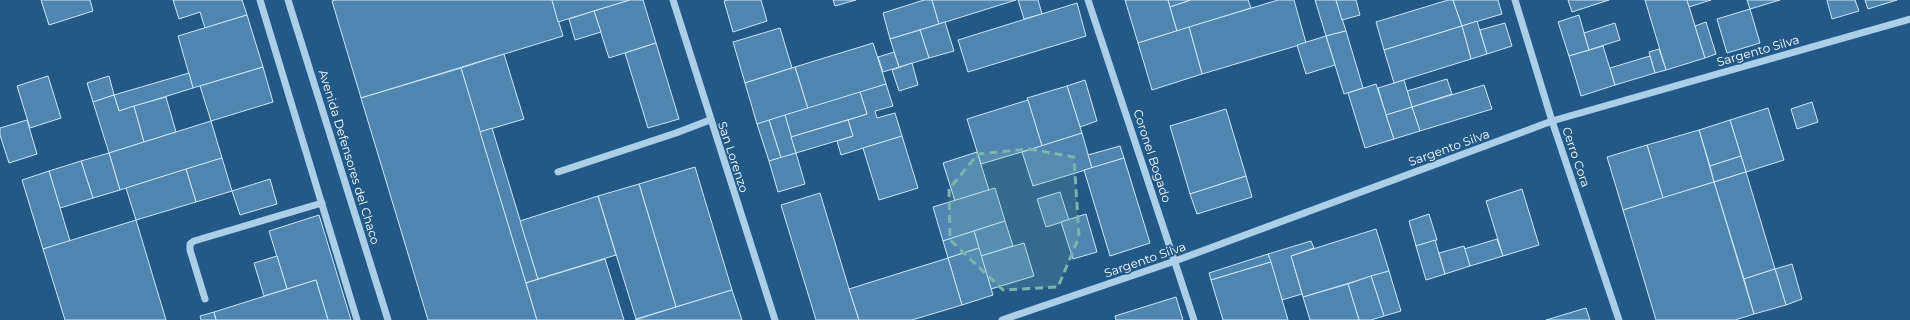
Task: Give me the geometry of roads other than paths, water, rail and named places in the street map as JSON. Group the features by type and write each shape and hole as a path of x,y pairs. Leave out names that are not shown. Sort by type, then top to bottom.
{"street":[{"path":"260,0 357,320"},
{"name":"Avenida Defensores del Chaco","path":"288,0 388,320"},
{"name":"San Lorenzo","path":"672,0 775,320"},
{"name":"Coronel Bogado","path":"1088,0 1194,320"},
{"name":"Cerro Cora","path":"1515,0 1552,121 1620,320"},
{"name":"Sargento Silva","path":"1002,320 1175,262 1552,121 1910,19"},
{"path":"558,172 676,133 710,120"},
{"path":"205,299 190,250 190,244 194,241 322,203"}]}
